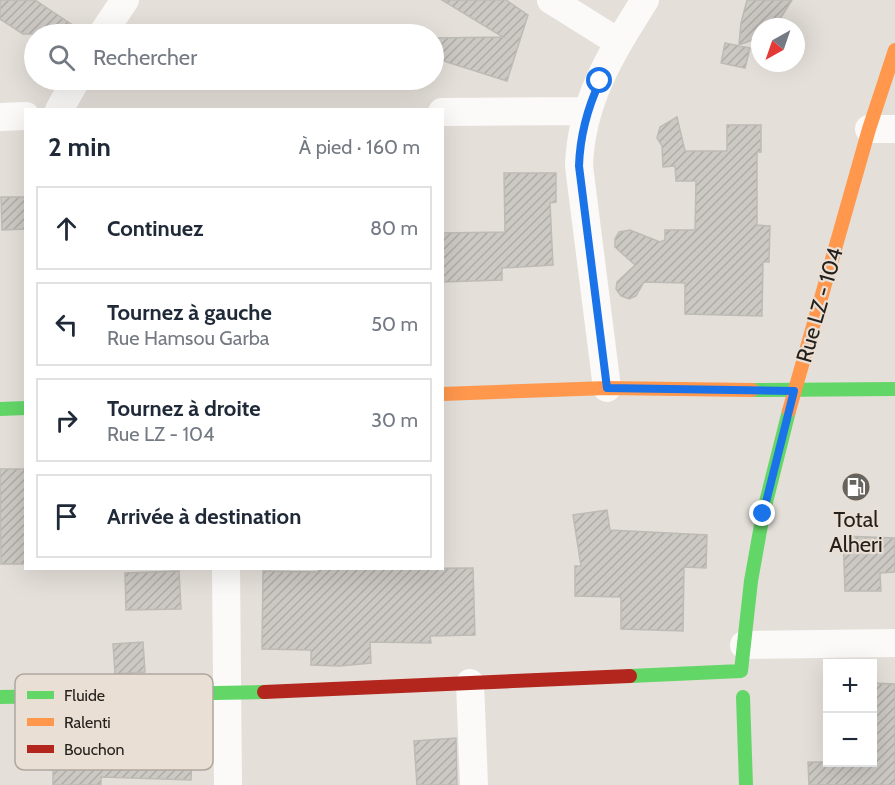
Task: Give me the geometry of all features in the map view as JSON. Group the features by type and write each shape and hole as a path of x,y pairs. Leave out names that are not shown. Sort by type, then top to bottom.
{"street":[{"path":"109,24 125,0"},
{"path":"551,0 618,42"},
{"path":"607,388 579,166 580,142 586,111 618,42 645,0"},
{"name":"Rue LZ - 104","path":"743,658 751,581 763,514 794,391 882,129 895,50"},
{"path":"60,108 70,90"},
{"path":"444,112 586,111"},
{"path":"0,117 24,116"},
{"path":"444,394 607,388 794,391 895,389"},
{"path":"0,409 24,408"},
{"path":"226,570 228,785"},
{"path":"213,694 470,683 895,642"},
{"path":"470,683 474,785"},
{"path":"0,697 15,697"},
{"path":"742,697 746,785"}],"building":[{"path":"0,0 35,0 71,24 24,24 23,34 0,19"},
{"path":"442,0 506,0 528,15 507,81 444,61 444,38 503,37"},
{"path":"747,0 792,0 781,18 751,18 751,40 739,45 741,23"},
{"path":"725,43 750,48 745,68 721,63"},
{"path":"677,117 685,151 727,151 727,125 761,125 761,152 757,152 757,225 770,226 769,262 763,262 762,316 685,314 685,283 644,282 636,296 629,299 621,296 616,289 617,282 635,265 615,247 615,239 619,232 630,230 660,242 665,240 665,230 695,230 696,181 676,181 675,166 663,167 662,146 657,138 660,127"},
{"path":"504,173 556,173 556,202 550,203 553,265 502,268 502,280 444,282 444,233 505,232"},
{"path":"1,197 24,197 24,229 2,230"},
{"path":"0,469 24,469 24,564 1,564"},
{"path":"607,510 610,530 707,535 706,568 684,567 683,631 621,629 621,597 575,596 575,566 581,566 573,515"},
{"path":"843,536 895,538 895,572 880,573 881,591 845,591"},
{"path":"444,568 473,568 475,635 430,636 431,643 370,642 371,663 340,666 311,665 311,650 262,649 263,571 318,572 319,570 444,570"},
{"path":"179,571 181,609 126,610 125,573"},
{"path":"143,642 145,672 115,674 113,644"},
{"path":"877,683 895,684 895,785 809,785 808,762 823,762 823,767 877,767"},
{"path":"456,738 457,785 417,785 414,741"},
{"path":"53,770 191,770 191,780 101,777 101,785 53,785"}],"traffic: fast":[{"path":"752,390 895,389"},
{"path":"0,409 24,408"},
{"path":"630,676 741,671 751,581 763,514 789,411"},
{"path":"213,693 264,692"},
{"path":"0,697 15,697"},
{"path":"743,697 746,785"}],"traffic: slow":[{"path":"789,411 869,129 895,50"},
{"path":"444,394 607,388 752,390"}],"traffic: jam":[{"path":"264,692 630,676"}],"place":[{"name":"Total Alheri","path":"856,487"}],"route":[{"path":"600,81 586,111 580,142 579,166 607,388 794,391 763,514"}]}
